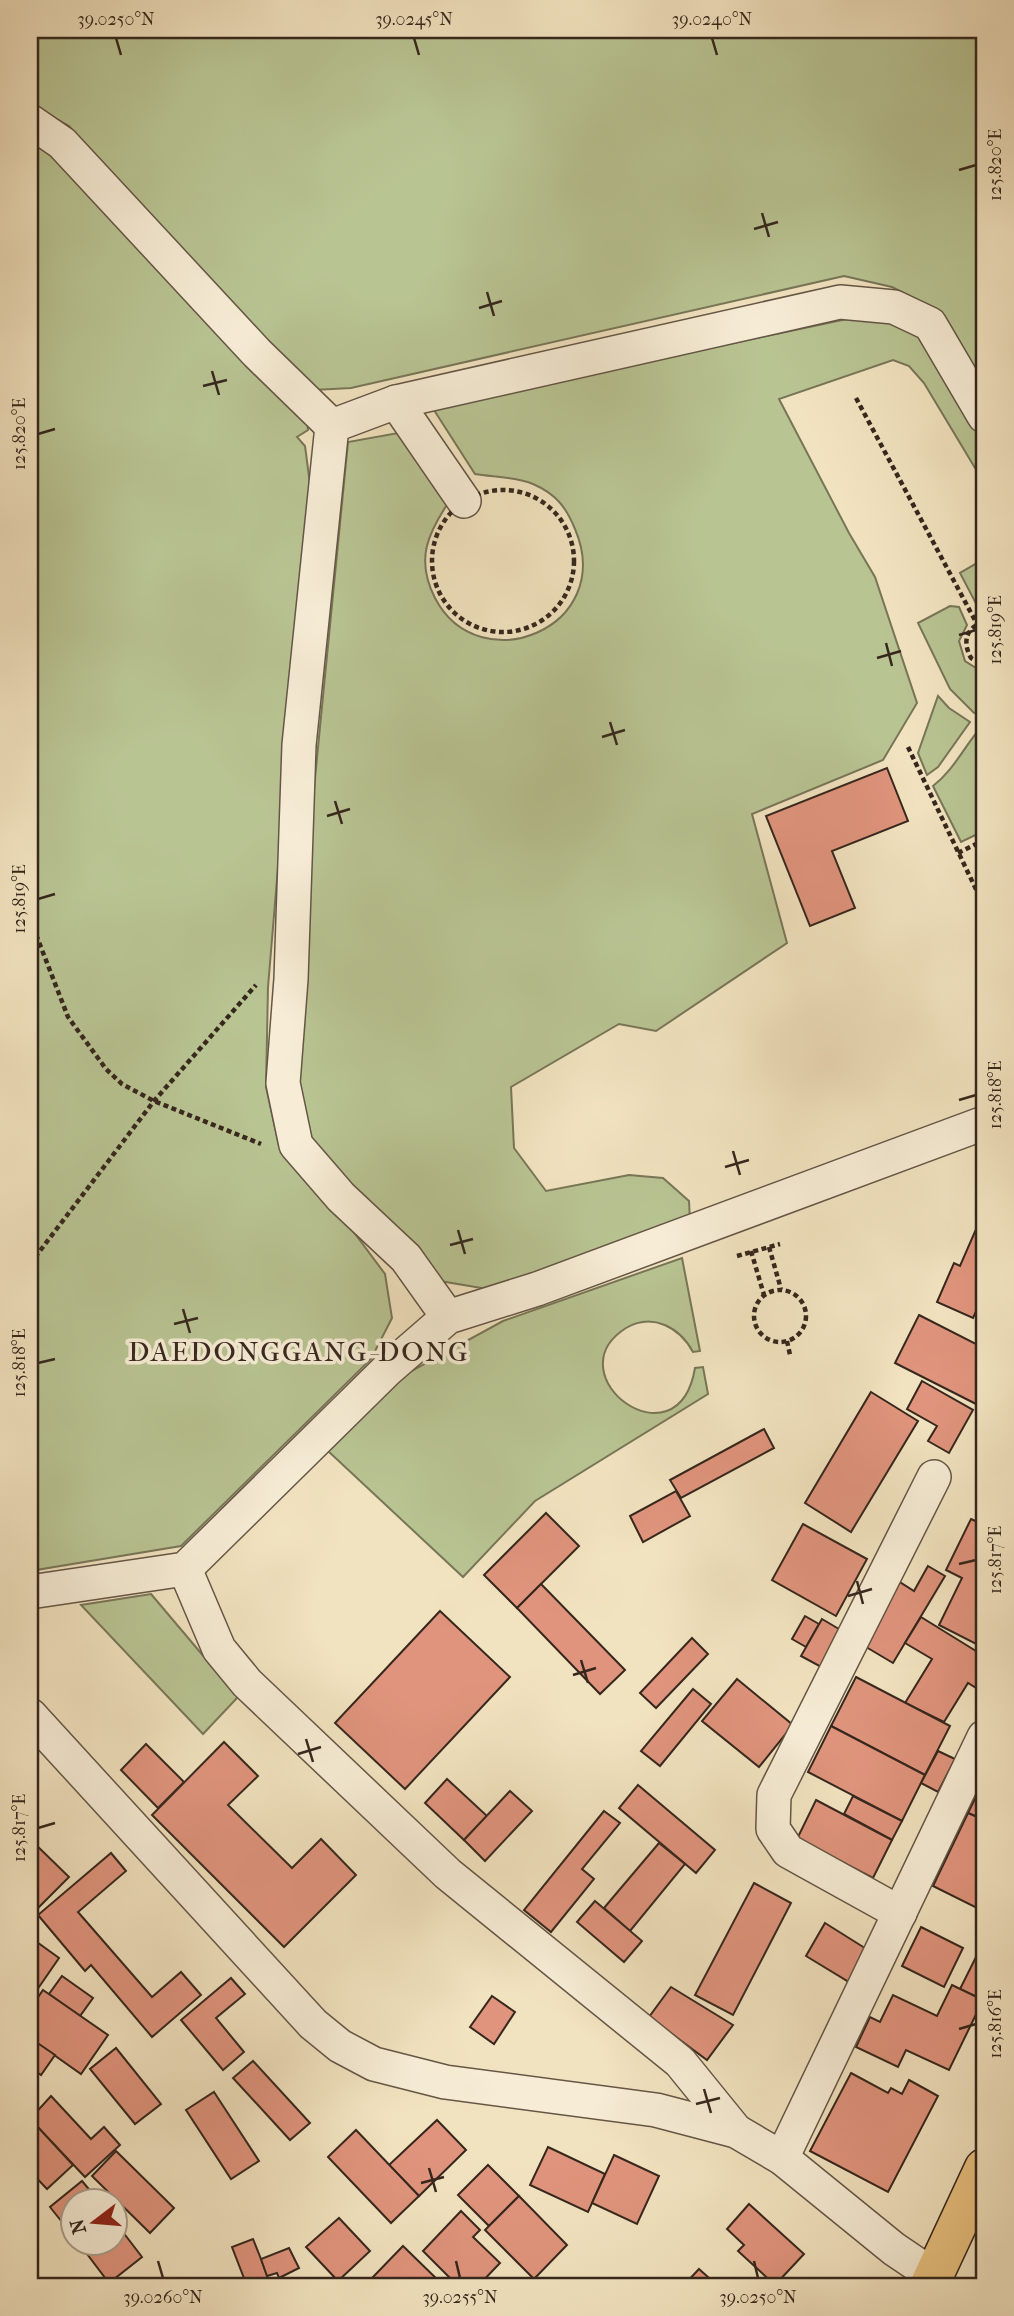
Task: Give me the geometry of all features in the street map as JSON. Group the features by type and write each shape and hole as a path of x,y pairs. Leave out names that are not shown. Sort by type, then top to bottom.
{"main road":[{"path":"932,2281 984,2168"}],"street":[{"path":"30,121 62,143 257,353 332,426"},
{"path":"332,426 396,401 840,302 894,307 930,324 984,416"},
{"path":"396,401 464,501"},
{"path":"332,426 299,745 292,944 282,1083 296,1144 341,1198 406,1258 448,1317"},
{"path":"30,1592 185,1569 387,1370 448,1317 537,1289 984,1123"},
{"path":"900,1913 788,1851 773,1829 774,1795 934,1477"},
{"path":"185,1569 219,1649 247,1683 448,1874 680,2062 736,2131"},
{"path":"30,1715 313,2024 340,2046 374,2064 445,2081 656,2110 736,2131 782,2158 932,2281"},
{"path":"782,2158 984,1737"}],"path":[{"path":"856,398 977,624"},
{"path":"512,491 524,494 535,498 555,513 569,534 574,558 571,583 560,604 542,621 519,631 494,632 470,625 451,610 438,589 432,565 435,540 446,518 464,501 487,492 512,491"},
{"path":"984,622 977,624 966,639 966,649 971,658 984,665"},
{"path":"908,747 984,906"},
{"path":"958,853 984,840"},
{"path":"30,919 68,1017 90,1050 122,1084 154,1101 314,1166"},
{"path":"30,1264 154,1101 292,944"},
{"path":"737,1256 780,1244"},
{"path":"769,1247 781,1289"},
{"path":"751,1251 764,1295"},
{"path":"781,1289 800,1298 806,1309 806,1321 802,1331 787,1341 770,1340 760,1334 754,1323 754,1311 764,1295 781,1289"},
{"path":"787,1341 790,1355"}],"green space":[{"path":"30,30 984,30 984,386 941,312 892,287 844,276 351,388 314,390 181,252 69,126 30,104"},
{"path":"30,143 46,149 307,421 308,430 297,437 305,446 310,484 268,987 266,1087 279,1146 344,1219 385,1274 392,1318 371,1359 181,1546 30,1571"},
{"path":"861,316 902,324 933,347 984,433 984,483 924,383 909,366 893,360 779,399 875,577 917,703 883,760 752,814 787,943 656,1031 619,1024 511,1087 514,1148 546,1191 629,1175 663,1178 689,1201 690,1221 493,1290 440,1281 305,1136 294,1076 309,839 348,442 398,433 450,500 430,535 425,559 429,584 435,598 455,624 481,637 510,640 537,632 561,617 577,594 583,564 575,529 559,502 541,488 520,480 475,474 432,407"},
{"path":"984,559 984,615 982,615 960,573"},
{"path":"950,606 959,607 967,625 959,641 965,661 984,673 984,711 974,713 950,689 918,623"},
{"path":"938,696 949,708 970,722 938,767 927,775 918,753"},
{"path":"984,724 984,767 979,770 984,782 984,831 961,842 933,786 948,772"},
{"path":"682,1258 700,1351 693,1352 681,1336 665,1325 656,1322 636,1323 626,1328 607,1347 603,1368 611,1388 626,1403 646,1412 667,1411 684,1397 695,1368 703,1367 708,1394 535,1501 463,1577 328,1451 404,1375 503,1321"},
{"path":"151,1594 238,1697 203,1734 81,1605"}],"building":[{"path":"887,768 908,821 832,851 855,908 810,926 766,816"},
{"path":"984,1211 984,1294 973,1318 937,1302 954,1263 960,1266"},
{"path":"919,1315 984,1348 984,1408 895,1363"},
{"path":"922,1381 973,1410 949,1453 928,1441 937,1426 907,1409"},
{"path":"871,1392 918,1421 851,1532 805,1503"},
{"path":"764,1429 774,1448 681,1498 670,1480"},
{"path":"676,1491 690,1516 643,1542 630,1516"},
{"path":"546,1513 579,1546 517,1608 484,1575"},
{"path":"971,1519 984,1525 982,1647 939,1625 962,1578 946,1570"},
{"path":"803,1524 867,1559 836,1616 772,1580"},
{"path":"928,1566 945,1576 893,1663 861,1644 898,1581 914,1591"},
{"path":"541,1584 625,1670 600,1694 517,1608"},
{"path":"440,1611 510,1677 405,1789 335,1723"},
{"path":"805,1616 819,1624 806,1647 792,1639"},
{"path":"921,1617 984,1656 984,1693 968,1683 944,1722 905,1703 932,1659 905,1643"},
{"path":"822,1619 844,1632 823,1668 801,1656"},
{"path":"692,1638 708,1654 656,1708 640,1693"},
{"path":"856,1677 950,1726 925,1775 831,1726"},
{"path":"737,1679 793,1725 759,1767 702,1721"},
{"path":"693,1689 711,1704 660,1766 641,1751"},
{"path":"831,1726 925,1775 902,1821 808,1772"},
{"path":"224,1742 258,1776 228,1805 292,1868 321,1839 356,1875 284,1947 152,1815"},
{"path":"146,1744 184,1782 158,1808 121,1770"},
{"path":"938,1751 955,1759 938,1792 921,1783"},
{"path":"447,1779 487,1816 464,1840 425,1803"},
{"path":"984,1780 984,1820 968,1813"},
{"path":"638,1785 715,1850 696,1873 619,1808"},
{"path":"510,1791 532,1811 485,1861 464,1840"},
{"path":"853,1796 902,1821 892,1840 844,1814"},
{"path":"816,1800 892,1840 873,1878 797,1839"},
{"path":"604,1811 620,1823 582,1869 594,1879 551,1932 524,1910"},
{"path":"968,1813 984,1820 984,1904 981,1910 933,1886"},
{"path":"30,1839 69,1877 33,1913 30,1910"},
{"path":"659,1843 685,1864 630,1931 604,1908"},
{"path":"111,1853 126,1871 78,1912 152,1997 181,1972 201,1995 152,2037 91,1965 85,1971 38,1915"},
{"path":"754,1883 791,1903 733,2015 695,1995"},
{"path":"595,1901 642,1941 624,1962 577,1922"},
{"path":"825,1923 868,1950 849,1982 806,1956"},
{"path":"921,1927 963,1948 944,1987 902,1966"},
{"path":"30,1937 59,1958 30,2000"},
{"path":"980,1949 984,1952 983,2000 960,1989"},
{"path":"62,1976 93,1998 80,2016 49,1994"},
{"path":"231,1978 245,1994 216,2018 244,2052 223,2070 181,2020"},
{"path":"952,1985 983,2000 949,2070 906,2050 898,2067 856,2047 870,2017 880,2022 893,1995 937,2016"},
{"path":"671,1987 733,2025 707,2060 649,2017"},
{"path":"43,1990 108,2035 81,2074 30,2038 30,2009"},
{"path":"492,1996 515,2012 494,2044 470,2027"},
{"path":"36,2042 55,2055 41,2075 30,2067 30,2051"},
{"path":"116,2048 161,2104 135,2124 90,2069"},
{"path":"253,2061 310,2123 290,2140 233,2078"},
{"path":"851,2073 888,2093 891,2088 902,2094 909,2080 938,2096 888,2192 810,2151"},
{"path":"214,2092 259,2161 231,2179 186,2110"},
{"path":"51,2096 91,2139 104,2127 120,2145 85,2177 30,2119"},
{"path":"437,2120 466,2150 419,2196 389,2165"},
{"path":"35,2124 73,2165 47,2189 30,2171 30,2129"},
{"path":"356,2130 419,2196 391,2223 328,2157"},
{"path":"548,2147 605,2174 588,2212 530,2185"},
{"path":"116,2151 174,2208 150,2233 130,2213 130,2186 102,2186 92,2176"},
{"path":"614,2155 659,2176 637,2224 592,2203"},
{"path":"488,2165 519,2196 489,2226 458,2195"},
{"path":"519,2196 567,2245 534,2279 485,2230"},
{"path":"60,2199 60,2220 50,2207"},
{"path":"749,2204 804,2254 775,2285 738,2251 744,2245 727,2229"},
{"path":"461,2211 480,2230 473,2237 500,2263 478,2286 458,2286 423,2251"},
{"path":"339,2218 370,2251 338,2281 306,2247"},
{"path":"253,2239 271,2286 247,2286 232,2247"},
{"path":"130,2241 142,2257 109,2283 89,2256 130,2256"},
{"path":"403,2246 444,2286 383,2286 373,2277"},
{"path":"289,2248 299,2268 279,2278 277,2273 267,2276 261,2259"},
{"path":"699,2269 718,2286 683,2286"}],"district":[{"name":"DAEDONGGANG-DONG","path":"299,1351"}]}
